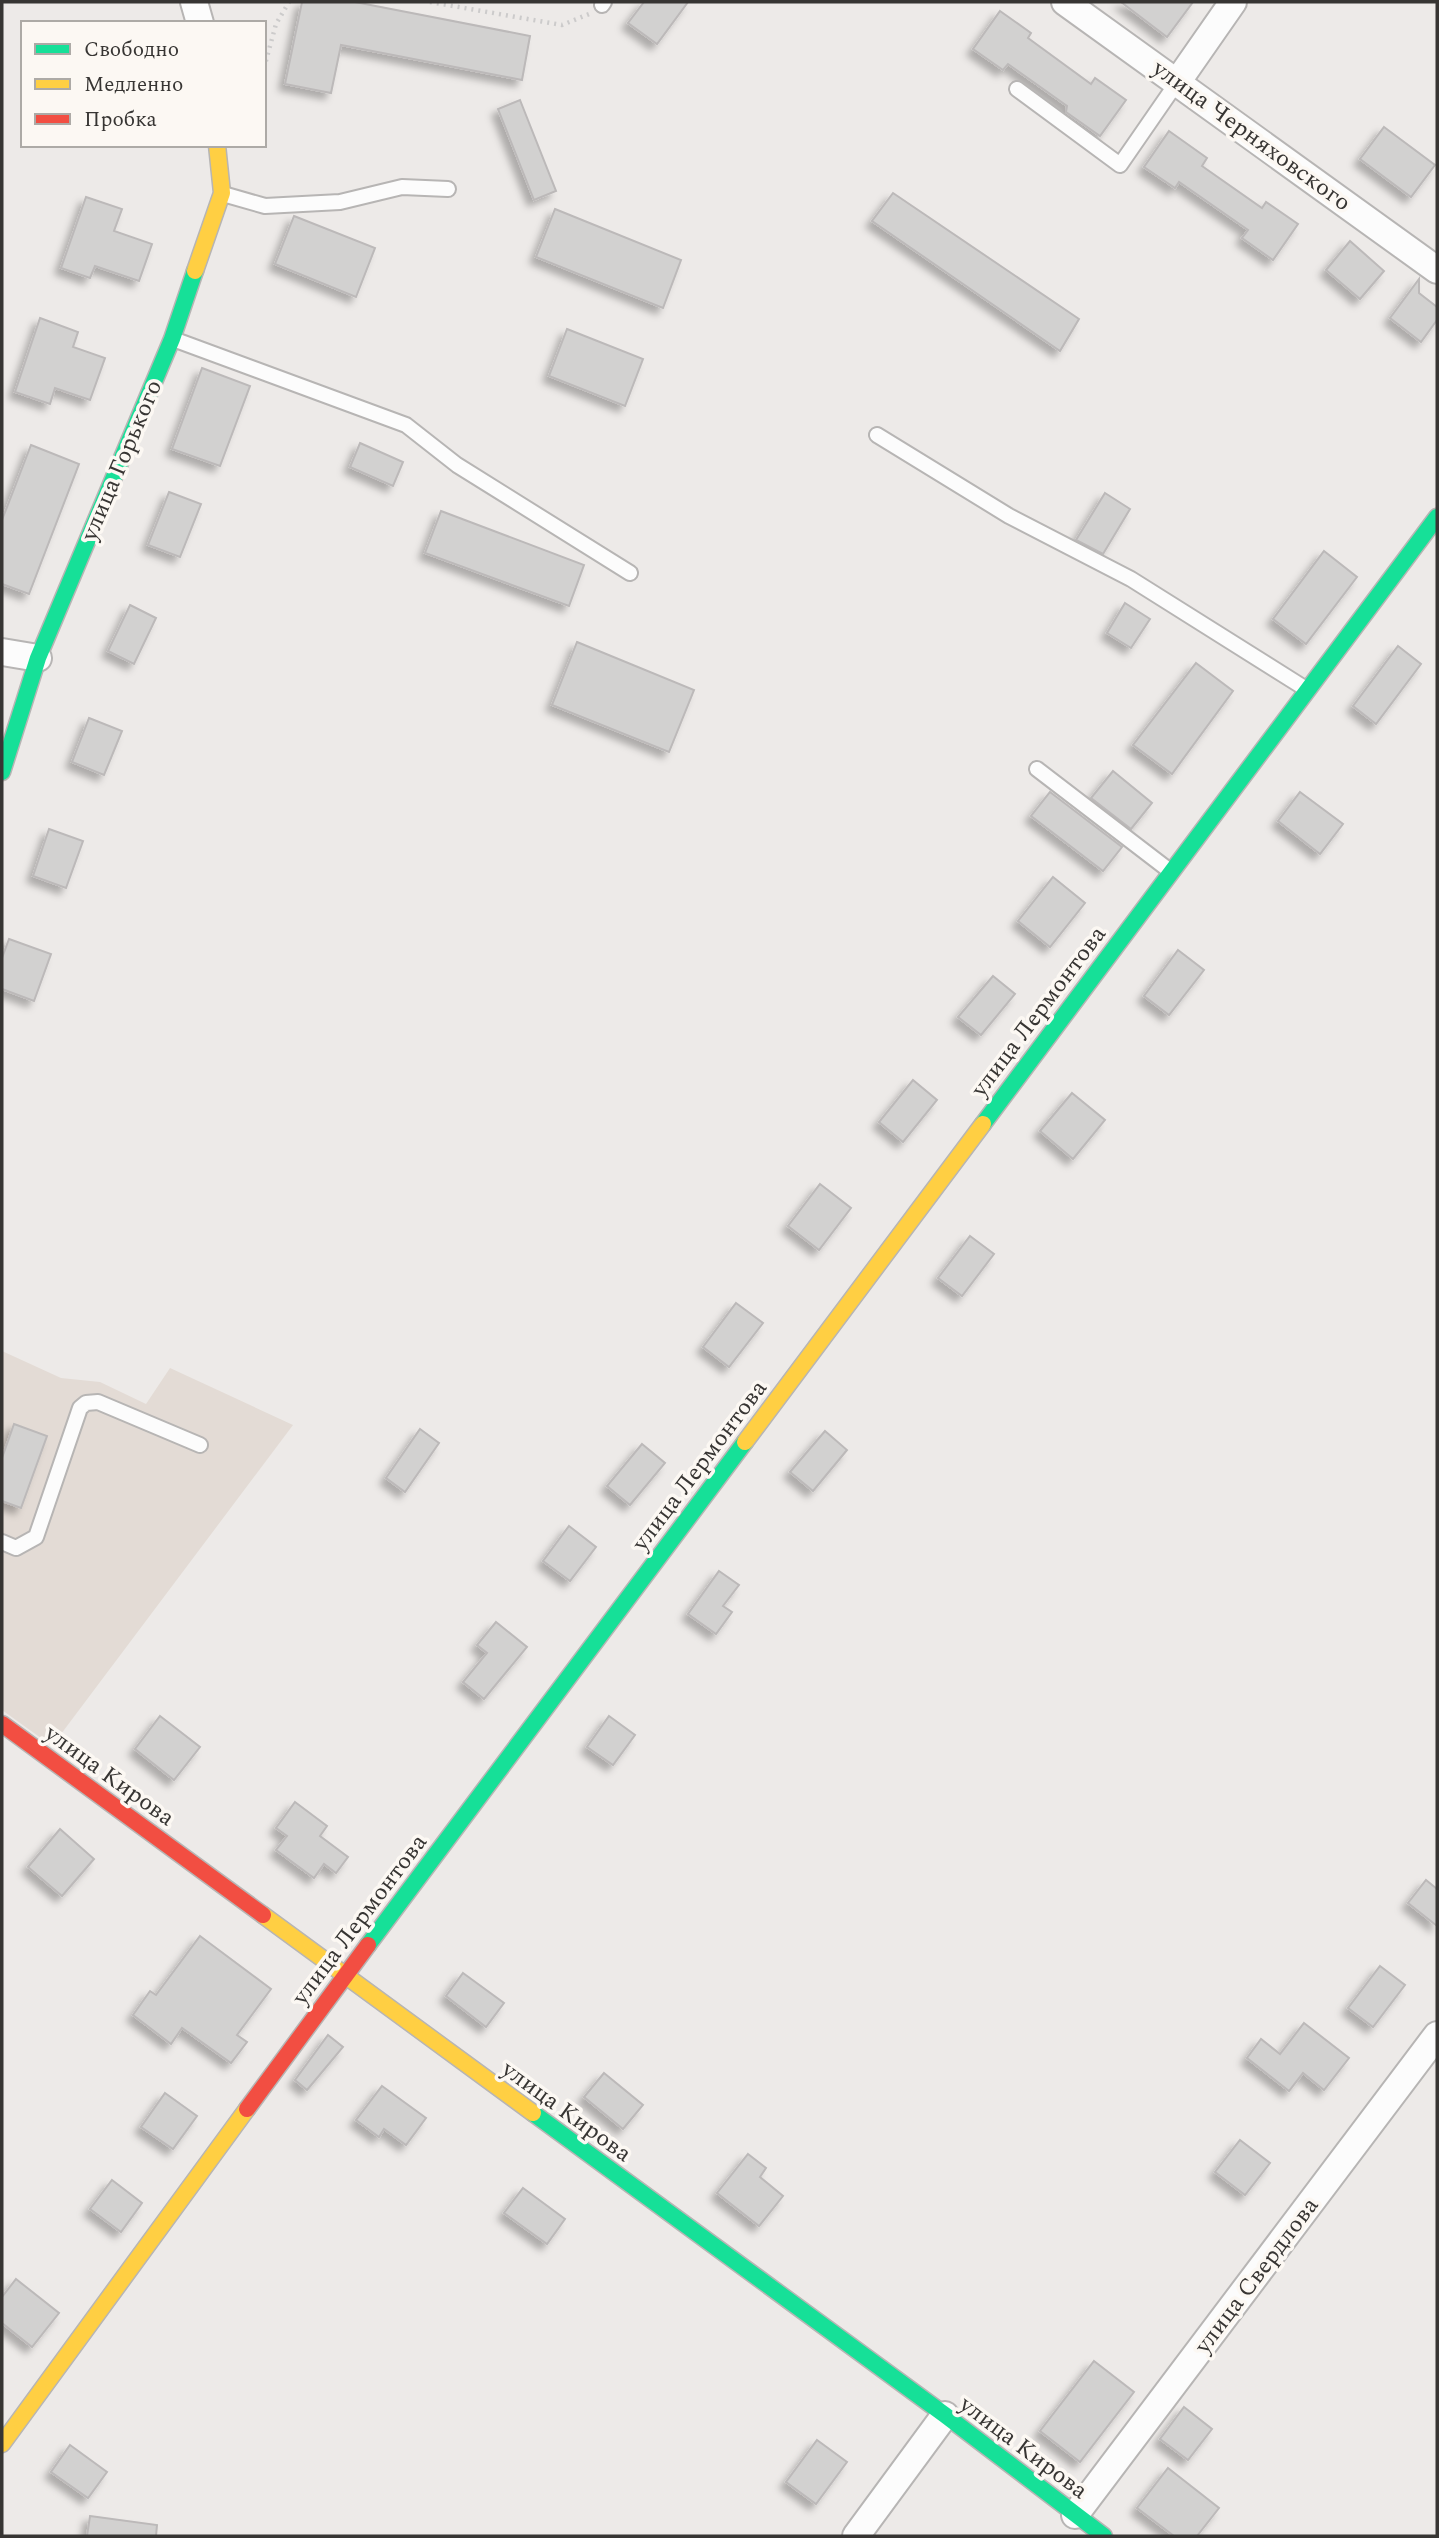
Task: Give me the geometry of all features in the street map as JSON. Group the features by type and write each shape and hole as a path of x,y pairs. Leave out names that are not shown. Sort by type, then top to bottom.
{"street":[{"path":"194,2 199,21"},
{"name":"улица Черняховского","path":"1065,2 1437,270"},
{"path":"1178,81 1233,2"},
{"name":"улица Горького","path":"2,772 38,658 172,339 222,193 217,147"},
{"name":"улица Лермонтова","path":"2,2444 346,1974 1437,517"},
{"path":"2,652 38,658"},
{"name":"улица Кирова","path":"2,1724 945,2415 1104,2536"},
{"name":"улица Свердлова","path":"1075,2515 1437,2035"},
{"path":"856,2536 945,2415"}],"lane":[{"path":"1017,89 1120,165 1178,81"},
{"path":"222,193 265,206 340,202 402,187 448,189"},
{"path":"172,339 406,425 457,466 630,573"},
{"path":"877,435 1009,516 1131,579 1307,690"},
{"path":"1037,769 1171,872"},
{"path":"2,1542 16,1548 36,1537 80,1408 86,1403 98,1402 200,1445"}],"path":[{"path":"266,61 276,24 289,2"},
{"path":"430,2 562,25 580,20 603,3"}],"shaded area":[{"path":"2,1351 61,1378 100,1382 146,1404 170,1368 293,1425 52,1746 2,1710"}],"building":[{"path":"302,2 355,2 530,36 522,80 341,45 331,93 285,84"},
{"path":"644,2 688,2 657,44 628,23"},
{"path":"1121,2 1193,2 1167,37"},
{"path":"1000,11 1031,33 1028,38 1091,84 1095,78 1126,100 1100,136 1066,112 1067,106 1008,64 1003,70 973,49"},
{"path":"520,100 556,191 534,200 498,109"},
{"path":"1384,127 1435,165 1411,197 1360,159"},
{"path":"1169,131 1207,158 1202,166 1262,208 1266,202 1298,224 1273,260 1242,238 1248,230 1179,182 1175,188 1144,167"},
{"path":"893,193 1079,319 1060,351 872,221"},
{"path":"86,197 122,209 114,231 152,244 139,281 95,266 90,278 61,268"},
{"path":"555,209 681,260 663,308 536,257"},
{"path":"294,216 375,248 356,297 275,264"},
{"path":"1350,241 1384,271 1360,299 1326,270"},
{"path":"1419,279 1419,293 1437,307 1437,320 1421,342 1390,318"},
{"path":"40,318 78,332 73,347 105,358 90,400 55,388 50,404 15,392"},
{"path":"567,329 643,359 625,406 549,376"},
{"path":"202,368 250,386 220,466 172,449"},
{"path":"360,443 403,462 393,486 350,467"},
{"path":"31,445 79,464 29,594 2,584 2,520"},
{"path":"169,492 201,504 180,557 148,545"},
{"path":"1105,493 1130,509 1103,554 1076,540"},
{"path":"441,511 584,565 569,606 425,553"},
{"path":"1324,551 1357,577 1306,644 1273,619"},
{"path":"1125,603 1150,619 1131,648 1107,633"},
{"path":"130,605 156,618 134,664 108,651"},
{"path":"577,642 694,690 669,752 552,705"},
{"path":"1398,646 1421,664 1376,724 1353,706"},
{"path":"1196,663 1233,691 1172,774 1133,745"},
{"path":"89,718 122,731 104,775 72,762"},
{"path":"1113,771 1152,803 1131,829 1091,798"},
{"path":"1050,792 1122,847 1103,871 1031,816"},
{"path":"1300,792 1343,824 1320,854 1278,821"},
{"path":"49,829 83,841 66,888 33,876"},
{"path":"1053,877 1085,903 1050,947 1018,921"},
{"path":"9,939 51,954 34,1001 2,989 2,958"},
{"path":"1178,950 1204,970 1169,1015 1144,996"},
{"path":"993,976 1015,994 981,1035 958,1017"},
{"path":"913,1080 937,1100 903,1142 879,1122"},
{"path":"1072,1093 1105,1120 1073,1159 1040,1131"},
{"path":"820,1184 851,1208 819,1250 788,1226"},
{"path":"970,1236 994,1254 962,1296 938,1278"},
{"path":"736,1303 763,1323 729,1367 703,1347"},
{"path":"14,1424 47,1436 21,1508 2,1501 2,1458"},
{"path":"420,1429 439,1443 405,1492 386,1478"},
{"path":"825,1431 847,1450 813,1491 790,1472"},
{"path":"642,1444 665,1463 630,1505 607,1486"},
{"path":"569,1526 596,1547 570,1581 543,1561"},
{"path":"719,1571 739,1585 723,1606 732,1612 716,1634 688,1614"},
{"path":"496,1622 527,1647 484,1699 463,1682 487,1653 477,1645"},
{"path":"160,1716 200,1747 174,1780 135,1749"},
{"path":"609,1716 635,1735 613,1765 587,1747"},
{"path":"295,1802 327,1826 320,1836 348,1857 336,1873 324,1864 314,1878 276,1850 287,1836 276,1828"},
{"path":"60,1829 94,1859 62,1896 28,1867"},
{"path":"1426,1880 1437,1889 1437,1926 1408,1903"},
{"path":"200,1936 271,1989 237,2035 247,2042 231,2063 182,2028 171,2044 133,2015 150,1991 156,1995"},
{"path":"1380,1966 1405,1985 1373,2027 1348,2008"},
{"path":"463,1973 504,2003 486,2027 446,1996"},
{"path":"1304,2023 1349,2058 1324,2090 1303,2073 1289,2091 1247,2058 1261,2039 1280,2054"},
{"path":"328,2035 343,2047 307,2090 295,2080"},
{"path":"604,2073 643,2105 623,2129 584,2097"},
{"path":"382,2086 426,2118 406,2145 384,2129 379,2137 356,2120"},
{"path":"165,2093 197,2116 173,2149 141,2127"},
{"path":"1240,2140 1270,2163 1245,2195 1215,2172"},
{"path":"748,2154 766,2168 760,2177 783,2196 759,2226 717,2193"},
{"path":"112,2180 142,2203 121,2232 90,2209"},
{"path":"523,2188 565,2219 547,2244 504,2213"},
{"path":"16,2279 59,2313 32,2347 2,2323 2,2297"},
{"path":"1094,2361 1134,2392 1080,2462 1040,2431"},
{"path":"1184,2407 1212,2429 1188,2460 1160,2439"},
{"path":"817,2440 847,2462 816,2504 786,2482"},
{"path":"70,2445 107,2472 88,2498 51,2472"},
{"path":"1168,2468 1219,2508 1197,2536 1174,2536 1137,2508"},
{"path":"90,2516 157,2525 156,2536 87,2536"}],"traffic: fast":[{"path":"2,772 38,658 172,339 195,271"},
{"path":"983,1124 1437,517"},
{"path":"368,1945 745,1442"},
{"path":"533,2113 945,2415 1104,2536"}],"traffic: slow":[{"path":"195,271 222,193 217,147"},
{"path":"745,1442 983,1124"},
{"path":"263,1915 533,2113"},
{"path":"2,2444 247,2109"}],"traffic: jam":[{"path":"2,1724 263,1915"},
{"path":"247,2109 368,1945"}]}
